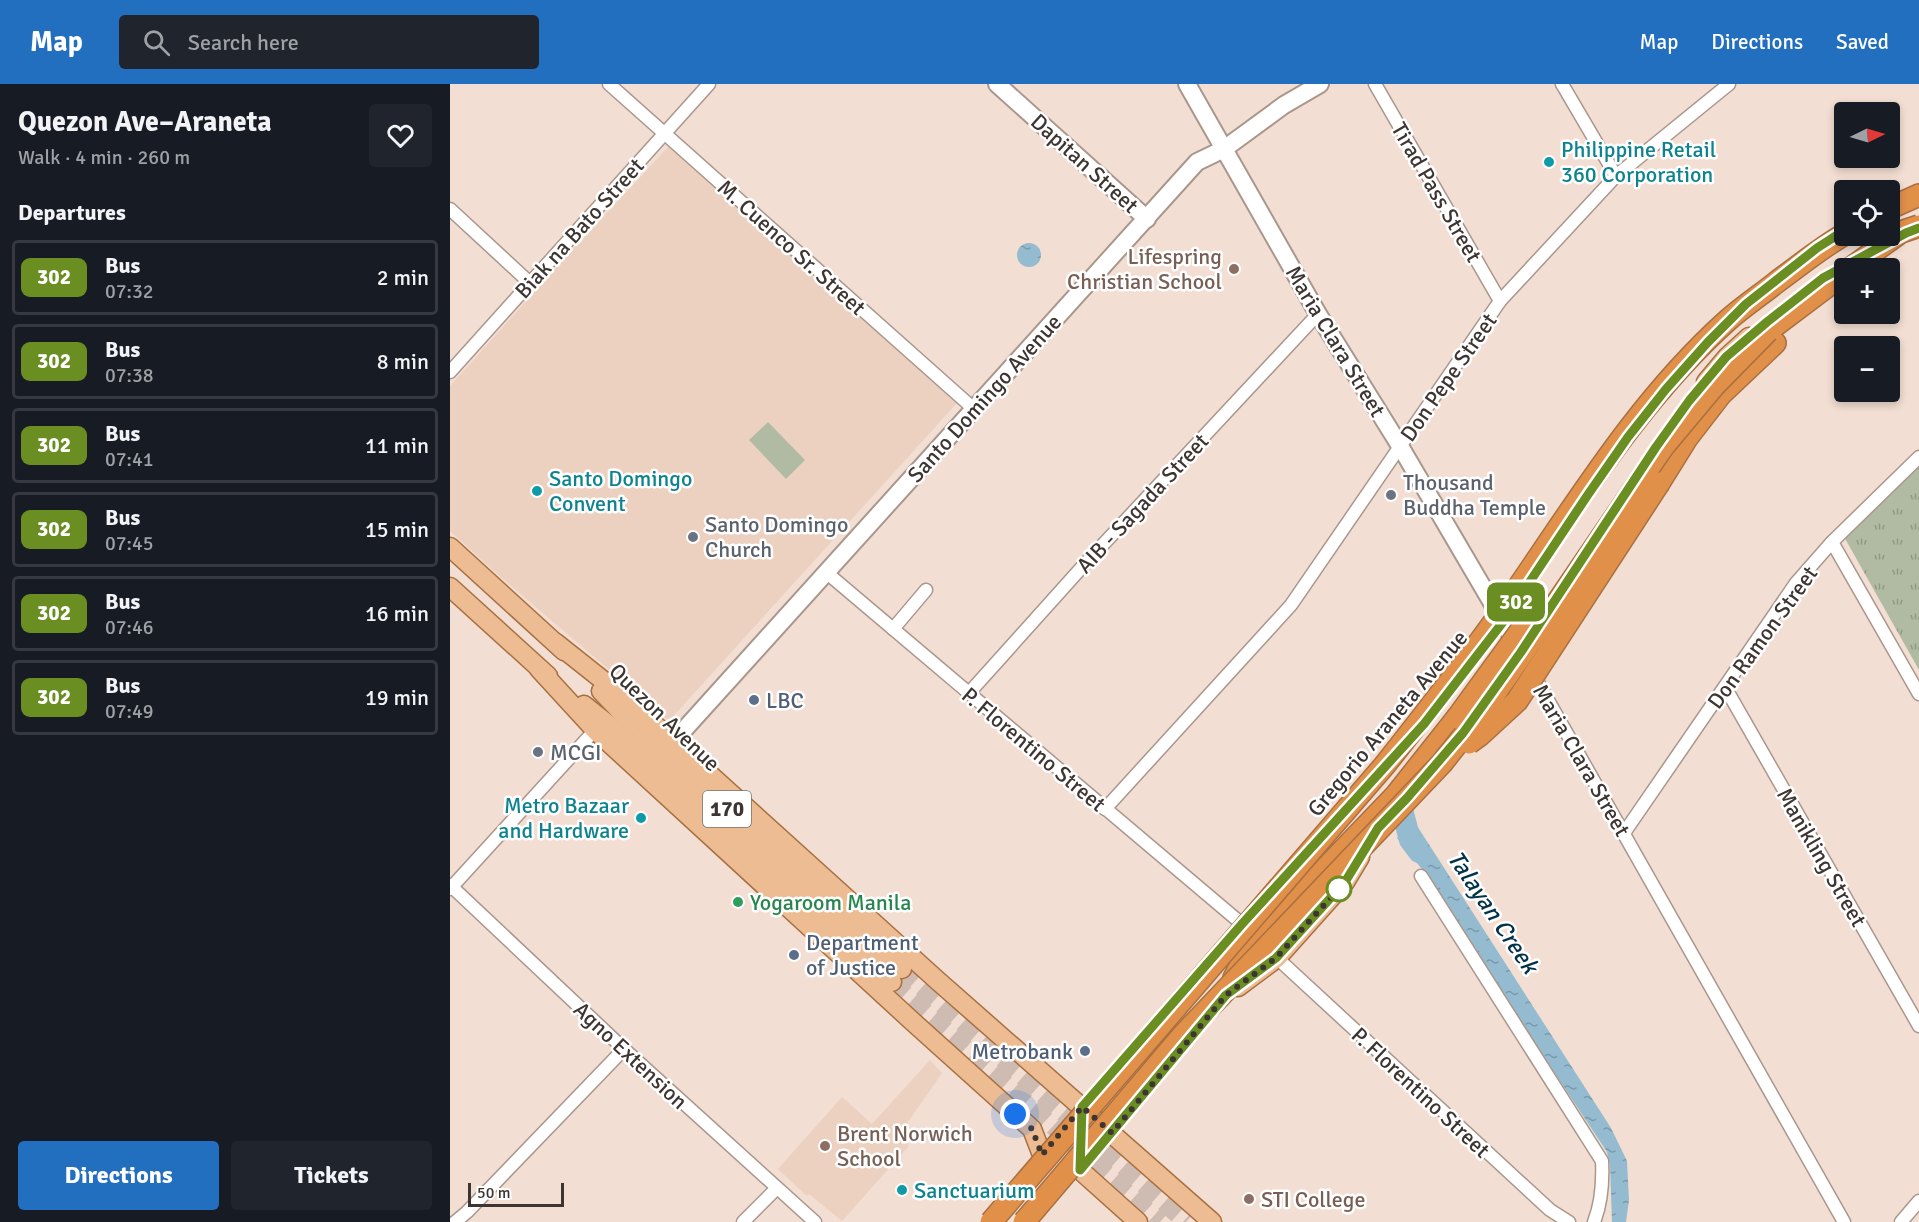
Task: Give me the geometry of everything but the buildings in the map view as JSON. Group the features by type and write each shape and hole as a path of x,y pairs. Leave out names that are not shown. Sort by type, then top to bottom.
{"highway":[{"path":"1900,204 1919,195"},
{"path":"1900,212 1919,204"},
{"path":"1865,258 1901,232 1915,229"},
{"path":"1877,258 1915,229"},
{"path":"1817,248 1834,239"},
{"path":"991,1222 1391,758 1438,698 1592,480 1633,425 1679,370 1729,320 1834,241"},
{"path":"1442,763 1480,735 1517,701 1687,438 1721,394 1776,336 1834,283"},
{"path":"1024,1222 1183,1035 1442,763 1508,675 1663,447 1714,386 1834,292"},
{"path":"1226,995 1250,947 1401,797 1513,643 1648,444 1714,371 1776,336"}],"main road":[{"name":"Dapitan Street","path":"997,84 1147,219"},
{"name":"Maria Clara Street","path":"1187,84 1318,314 1400,446 1521,652"},
{"name":"Santo Domingo Avenue","path":"674,742 1197,162 1224,149 1284,105 1320,84"},
{"path":"1900,197 1919,188"},
{"path":"1226,995 1276,958 1345,882 1401,797 1463,733 1521,652 1656,447 1689,401 1726,357 1823,278 1915,229"},
{"name":"Gregorio Araneta Avenue","path":"984,1222 1242,924 1424,724 1503,622 1628,437 1666,389 1746,304 1817,248"},
{"name":"Quezon Avenue","path":"450,547 556,643 622,713 897,976 609,725 539,669 450,588"},
{"path":"556,643 624,697 938,981 1212,1222"},
{"path":"539,669 595,730 1032,1129 1042,1155"},
{"path":"1037,1222 1226,995 1265,944 1380,826"},
{"path":"1082,1107 1080,1170 1138,1222"}],"street":[{"name":"M. Cuenco Sr. Street","path":"609,84 974,410"},
{"name":"Biak na Bato Street","path":"450,372 709,84"},
{"name":"Tirad Pass Street","path":"1375,84 1500,301"},
{"path":"1562,84 1616,176"},
{"name":"Don Pepe Street","path":"1105,809 1291,605 1500,301 1616,176 1729,84"},
{"path":"450,209 530,283"},
{"name":"AIB - Sagada Street","path":"969,693 1083,566 1318,314"},
{"name":"Don Ramon Street","path":"1624,833 1796,583 1832,542 1919,458"},
{"path":"1832,542 1919,694"},
{"name":"P. Florentino Street","path":"827,573 1242,924"},
{"path":"893,629 926,590"},
{"name":"Maria Clara Street","path":"1521,652 1844,1222"},
{"name":"Manikling Street","path":"1725,687 1919,1026"},
{"path":"451,887 595,730"},
{"path":"1421,876 1602,1161 1601,1197 1594,1222"},
{"name":"Agno Extension","path":"451,887 624,1049 815,1222"},
{"name":"P. Florentino Street","path":"1276,958 1542,1202 1569,1222"},
{"path":"456,1222 624,1049"},
{"path":"743,1222 777,1188"},
{"path":"1901,1222 1919,1201"}],"shaded area":[{"path":"669,146 957,403 669,721 450,531 450,386"},
{"path":"930,1060 942,1073 908,1122 908,1147 842,1221 809,1194 807,1196 778,1169 842,1097 872,1124"}],"green space":[{"path":"768,422 805,460 786,479 749,440"},
{"path":"1919,463 1919,670 1843,535"}],"water":[{"path":"1024,243 1034,243 1041,250 1041,260 1034,267 1024,267 1017,260 1017,250"},
{"path":"1412,818 1611,1128 1627,1161 1629,1200 1626,1222 1612,1222 1610,1165 1607,1152 1435,893 1421,868 1397,838"}],"waterway":[{"name":"Talayan Creek","path":"1403,788 1400,802 1410,840 1419,852"}],"tunnel":[{"path":"902,969 1186,1222"},
{"path":"892,982 1160,1222"}],"bus line":[{"name":"302","path":"1900,236 1919,228"},
{"name":"302","path":"1834,237 1779,276 1746,304 1666,389 1628,437 1503,622 1424,724 1188,984 1082,1107 1080,1170 1226,995 1276,958 1345,882 1378,828 1463,733 1521,652 1656,447 1689,401 1726,357 1823,278 1882,246"}],"place":[{"name":"Philippine Retail 360 Corporation","path":"1549,162"},
{"name":"Lifespring Christian School","path":"1234,269"},
{"name":"Santo Domingo Convent","path":"537,491"},
{"name":"Thousand Buddha Temple","path":"1391,495"},
{"name":"Santo Domingo Church","path":"693,537"},
{"name":"LBC","path":"754,700"},
{"name":"MCGI","path":"538,752"},
{"name":"Metro Bazaar and Hardware","path":"641,818"},
{"name":"Yogaroom Manila","path":"738,902"},
{"name":"Department of Justice","path":"794,955"},
{"name":"Metrobank","path":"1085,1051"},
{"name":"Brent Norwich School","path":"825,1146"},
{"name":"Sanctuarium","path":"902,1190"},
{"name":"STI College","path":"1249,1199"}],"route":[{"path":"1015,1114 1032,1129 1042,1155 1082,1107 1112,1133 1226,995 1276,958 1345,882 1339,889"}]}
